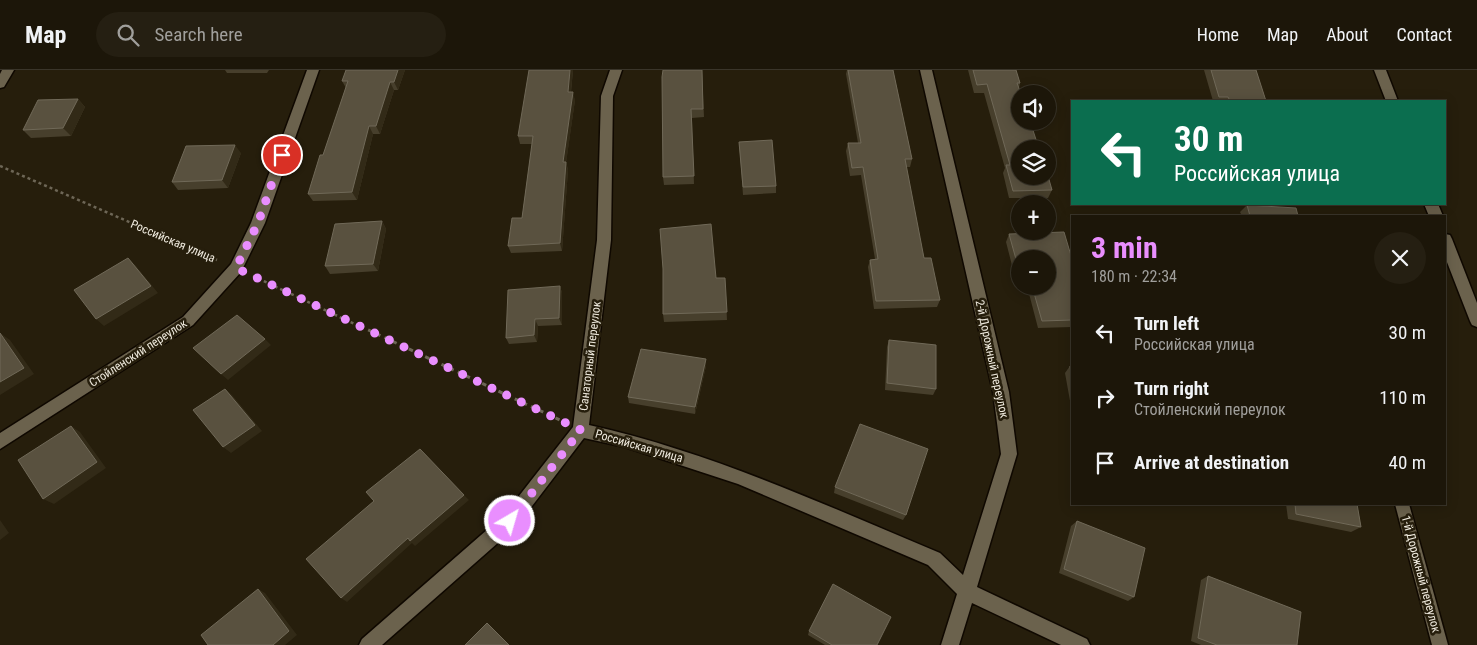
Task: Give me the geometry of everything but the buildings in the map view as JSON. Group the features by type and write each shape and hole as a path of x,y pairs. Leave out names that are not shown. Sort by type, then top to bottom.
{"street":[{"path":"0,84 8,70"},
{"name":"Стойленский переулок","path":"0,442 188,321 236,268 258,223 313,70"},
{"name":"Санаторный переулок","path":"581,430 604,240 607,96 616,70"},
{"name":"2-й Дорожный переулок","path":"926,70 1001,392 1009,454 950,645"},
{"path":"1380,70 1392,100"},
{"path":"1446,242 1477,321"},
{"path":"368,645 510,521 581,430"},
{"name":"Российская улица","path":"581,430 626,440 740,477 934,559 967,592 1081,645"}],"lane":[{"name":"1-й Дорожный переулок","path":"1402,505 1440,645"}],"path":[{"name":"Российская улица","path":"0,166 236,268 581,430"}],"route":[{"path":"282,155 258,223 236,268 581,430 510,521"}]}
